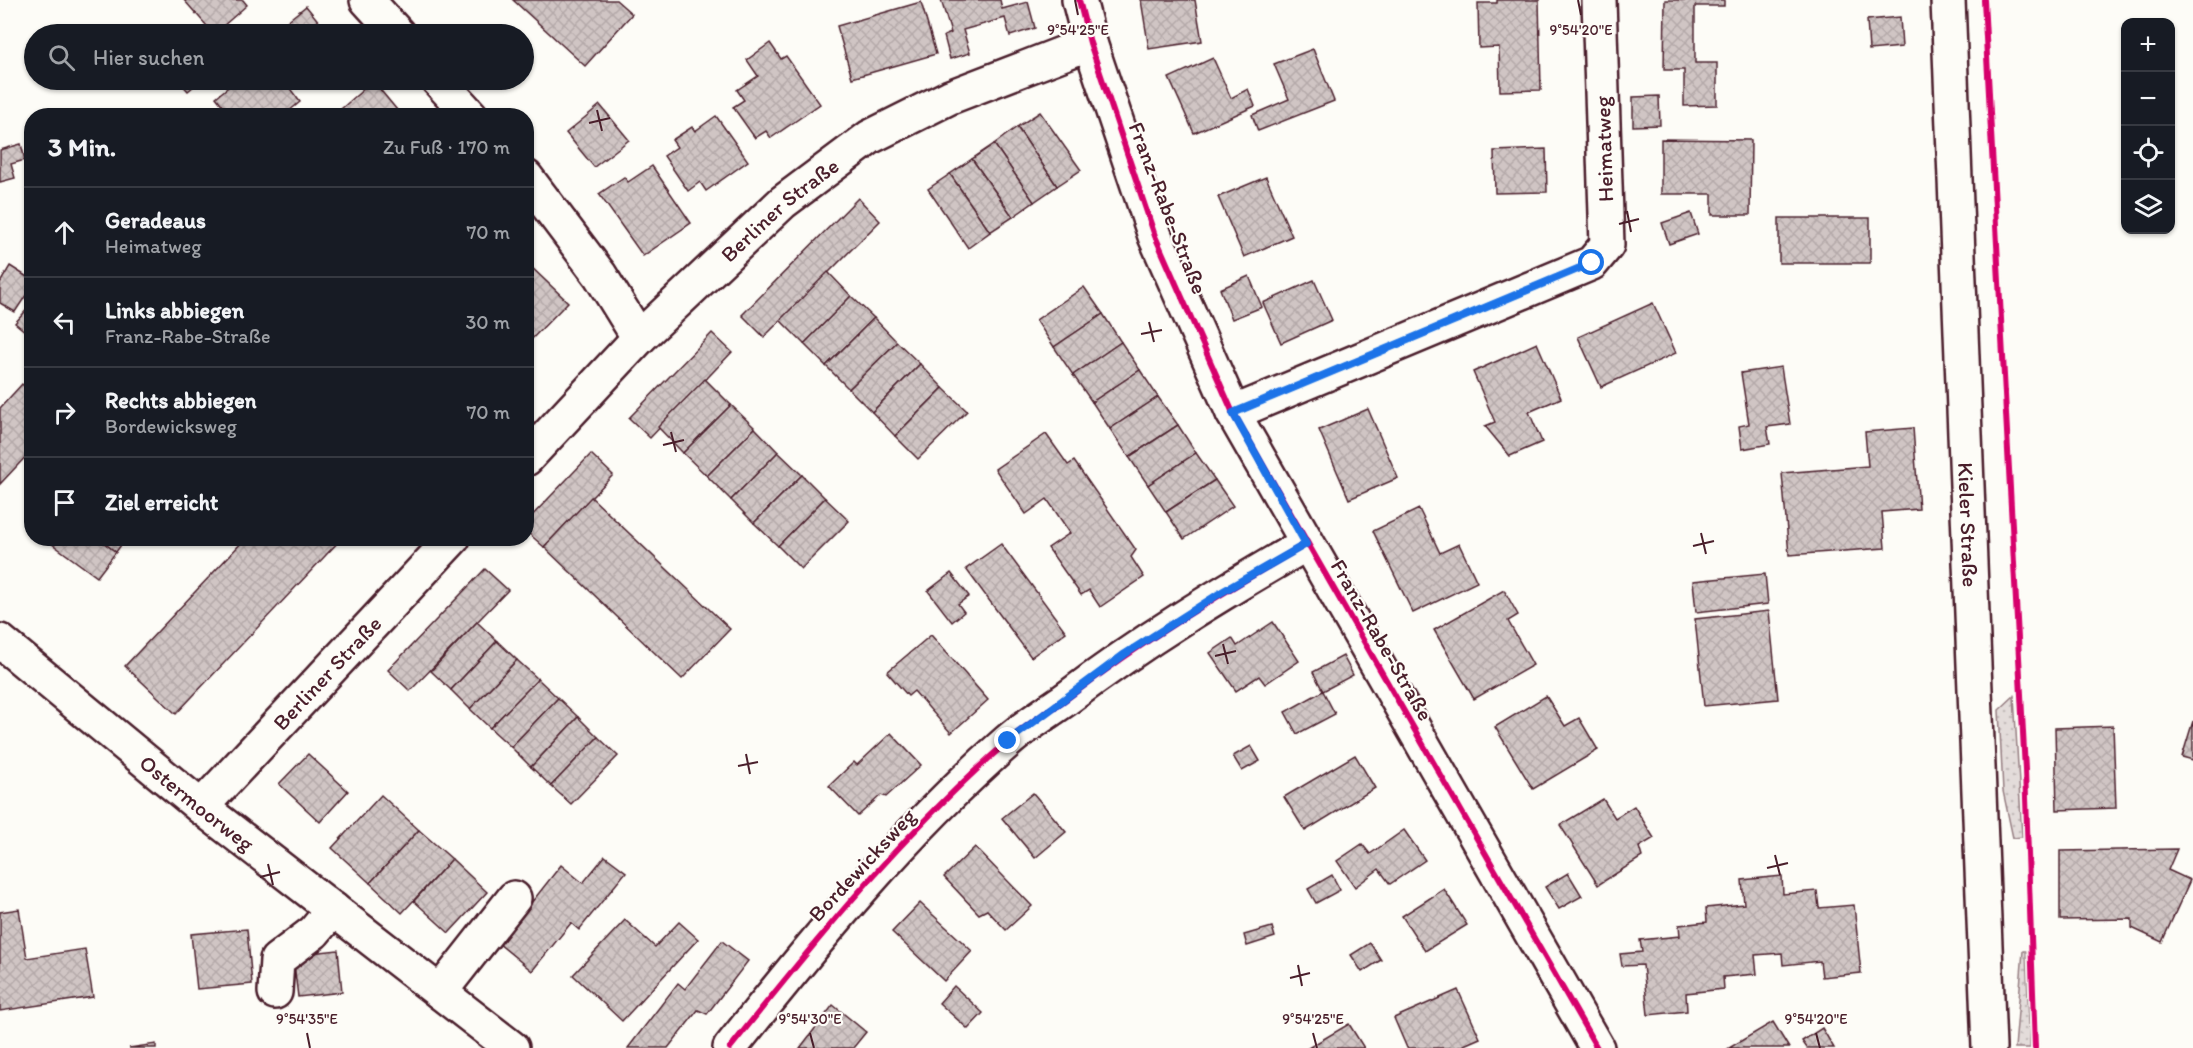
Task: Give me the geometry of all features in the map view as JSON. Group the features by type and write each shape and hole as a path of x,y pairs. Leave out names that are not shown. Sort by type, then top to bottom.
{"street":[{"path":"367,0 389,24"},
{"name":"Franz-Rabe-Straße","path":"1078,0 1090,43 1155,237 1233,413 1306,544 1597,1048"},
{"name":"Heimatweg","path":"1233,413 1592,263 1607,245 1599,0"},
{"name":"Kieler Straße","path":"1948,0 1989,1048"},
{"name":"Berliner Straße","path":"534,450 639,338 783,202 870,137 950,97 1090,43"},
{"path":"447,90 464,108"},
{"path":"534,188 600,275 639,338"},
{"name":"Bordewicksweg","path":"730,1048 806,953 890,855 1008,741 1125,654 1222,592 1306,544"},
{"name":"Berliner Straße","path":"201,807 446,546"},
{"name":"Ostermoorweg","path":"1,643 201,807 512,1048"},
{"path":"440,992 514,898"},
{"path":"275,992 277,960 314,932 333,909"}],"shaded area":[{"path":"2014,696 2022,837 2013,838 2003,791 1999,710"},
{"path":"2023,951 2026,951 2030,1048 2015,1048"}],"building":[{"path":"184,0 243,0 247,5 225,24 205,24"},
{"path":"513,0 616,0 632,14 585,66"},
{"path":"941,0 1000,0 1002,9 1028,2 1035,28 1010,36 1005,18 963,30 970,53 950,59 944,36 951,33"},
{"path":"1141,0 1195,0 1202,41 1149,49"},
{"path":"1497,0 1539,0 1541,90 1500,91 1499,47 1479,48 1478,3 1497,3"},
{"path":"1665,0 1724,0 1724,6 1695,6 1695,63 1717,63 1717,105 1684,106 1684,70 1664,70"},
{"path":"921,2 936,54 852,78 837,26"},
{"path":"306,6 321,24 284,24"},
{"path":"1900,17 1902,47 1869,50 1867,20"},
{"path":"770,43 781,59 786,56 820,104 771,138 766,131 755,138 733,107 744,100 737,90 758,76 747,60"},
{"path":"1313,49 1334,101 1258,131 1252,115 1289,99 1274,64"},
{"path":"1213,58 1231,98 1248,89 1255,106 1194,133 1169,78"},
{"path":"225,90 291,90 300,102 293,108 225,108 216,97"},
{"path":"363,90 380,90 395,108 342,108"},
{"path":"1659,96 1660,125 1633,126 1633,97"},
{"path":"600,105 629,140 594,167 566,133"},
{"path":"1040,112 1081,170 1057,186 1017,127"},
{"path":"716,116 748,161 706,191 700,182 688,191 664,156 677,147 672,140 692,127 695,131"},
{"path":"1017,127 1057,186 1034,202 994,144"},
{"path":"1661,139 1751,140 1750,215 1712,215 1712,194 1661,194"},
{"path":"21,144 24,160 11,164 15,178 0,182 0,150"},
{"path":"994,144 1034,202 1013,217 972,159"},
{"path":"1546,149 1547,192 1495,193 1494,151"},
{"path":"972,159 1013,217 990,232 950,174"},
{"path":"652,166 691,223 643,256 599,194 624,177 628,182"},
{"path":"950,174 990,232 968,248 928,189"},
{"path":"1266,177 1292,236 1244,257 1218,197"},
{"path":"858,198 880,221 764,337 742,315"},
{"path":"1691,213 1698,234 1669,244 1662,223"},
{"path":"1779,218 1870,218 1870,263 1779,263"},
{"path":"10,266 24,275 24,298 15,312 0,303 0,283"},
{"path":"534,270 568,302 534,337"},
{"path":"828,272 851,296 804,344 780,320"},
{"path":"1249,276 1262,307 1232,319 1220,289"},
{"path":"1314,280 1332,320 1281,343 1263,303"},
{"path":"1084,287 1103,314 1054,347 1036,320"},
{"path":"851,296 874,318 826,366 804,344"},
{"path":"1653,303 1676,353 1601,387 1578,337"},
{"path":"24,313 24,330 15,323"},
{"path":"1103,314 1121,342 1073,375 1054,347"},
{"path":"874,318 897,342 849,389 826,366"},
{"path":"712,333 732,352 650,438 629,418"},
{"path":"897,342 920,364 872,412 849,389"},
{"path":"1121,342 1140,370 1092,402 1073,375"},
{"path":"1537,343 1561,398 1529,412 1542,442 1510,456 1485,426 1495,422 1473,372"},
{"path":"920,364 943,388 895,436 872,412"},
{"path":"1781,367 1790,424 1767,427 1770,444 1742,449 1739,426 1749,424 1741,373"},
{"path":"1140,370 1158,397 1110,429 1092,402"},
{"path":"705,379 731,405 683,453 658,427"},
{"path":"22,384 24,386 24,458 0,484 0,408"},
{"path":"943,388 967,411 918,459 895,436"},
{"path":"1158,397 1178,425 1129,457 1110,429"},
{"path":"731,405 755,428 707,476 683,453"},
{"path":"1368,409 1398,478 1349,499 1319,430"},
{"path":"1178,425 1196,453 1148,485 1129,457"},
{"path":"755,428 778,452 731,500 707,476"},
{"path":"1913,428 1919,509 1882,512 1885,548 1789,555 1782,473 1868,466 1865,432"},
{"path":"1046,434 1068,465 1074,461 1136,550 1131,557 1144,577 1100,607 1089,590 1081,595 1048,548 1070,533 1047,499 1026,514 995,469"},
{"path":"778,452 802,475 754,523 731,500"},
{"path":"1196,453 1215,480 1166,512 1148,485"},
{"path":"591,454 613,475 544,547 534,538 534,514"},
{"path":"802,475 825,498 778,546 754,523"},
{"path":"1215,480 1233,506 1184,539 1166,512"},
{"path":"591,497 730,629 682,679 544,547"},
{"path":"825,498 849,521 801,569 778,546"},
{"path":"1419,509 1440,553 1459,544 1477,582 1413,613 1373,531"},
{"path":"1001,544 1066,632 1031,657 966,569"},
{"path":"55,546 108,546 116,552 97,577"},
{"path":"108,546 120,546 116,552"},
{"path":"238,546 334,546 176,714 125,666"},
{"path":"485,569 508,590 410,691 388,670"},
{"path":"951,573 969,596 958,604 964,612 952,622 928,591"},
{"path":"1765,574 1768,604 1696,612 1693,581"},
{"path":"1504,590 1518,615 1508,621 1533,665 1474,699 1434,630"},
{"path":"1769,611 1778,699 1704,706 1695,619"},
{"path":"477,622 497,641 451,690 431,671"},
{"path":"1273,622 1299,661 1265,684 1259,676 1236,691 1210,653 1232,638 1237,646"},
{"path":"931,635 988,700 951,733 914,691 908,696 887,672"},
{"path":"497,641 517,660 470,709 451,690"},
{"path":"1343,656 1353,675 1323,691 1313,672"},
{"path":"517,660 538,679 490,728 470,709"},
{"path":"538,679 558,698 511,747 490,728"},
{"path":"1323,691 1335,714 1297,734 1285,712"},
{"path":"1546,696 1565,726 1579,718 1598,750 1533,789 1495,727"},
{"path":"558,698 578,717 531,767 511,747"},
{"path":"578,717 598,737 551,786 531,767"},
{"path":"2193,721 2193,760 2182,757"},
{"path":"2113,726 2116,808 2057,810 2055,728"},
{"path":"891,733 921,765 886,797 881,795 858,816 829,786 854,762 857,765"},
{"path":"598,737 618,756 571,804 551,786"},
{"path":"1251,746 1260,761 1242,771 1233,756"},
{"path":"308,754 348,791 320,822 279,784"},
{"path":"1355,755 1375,788 1305,831 1284,797"},
{"path":"1033,793 1066,832 1035,858 1002,818"},
{"path":"381,795 419,830 370,883 332,848"},
{"path":"1603,799 1615,818 1634,806 1654,838 1639,847 1642,857 1598,885 1560,825"},
{"path":"419,830 452,859 402,913 370,883"},
{"path":"1404,830 1425,860 1390,884 1379,869 1355,887 1337,861 1362,844 1370,854"},
{"path":"975,847 1032,906 1006,930 987,910 979,914 944,877"},
{"path":"2177,849 2168,870 2190,880 2162,942 2132,928 2132,919 2060,920 2060,851"},
{"path":"605,856 626,872 579,930 571,923 532,971 493,939 519,906 528,907 561,865 583,883"},
{"path":"452,859 487,892 449,933 414,901"},
{"path":"1568,873 1582,896 1559,909 1545,887"},
{"path":"1332,875 1340,890 1316,903 1308,889"},
{"path":"1782,876 1783,894 1817,891 1819,908 1854,905 1861,973 1822,977 1820,961 1783,965 1782,953 1755,955 1757,974 1723,977 1724,989 1686,993 1687,1011 1648,1015 1643,965 1622,966 1620,954 1642,952 1640,940 1680,936 1679,925 1707,922 1706,908 1744,904 1742,880"},
{"path":"1444,889 1467,925 1425,951 1402,916"},
{"path":"920,903 972,951 944,981 892,932"},
{"path":"19,909 27,958 85,949 93,997 0,1011 0,912"},
{"path":"625,920 655,947 679,922 698,939 622,1021 573,975"},
{"path":"1272,927 1275,937 1247,946 1244,935"},
{"path":"247,929 252,984 197,989 191,934"},
{"path":"722,941 748,961 707,1014 698,1010 668,1048 628,1048 678,983 685,989"},
{"path":"1370,943 1381,960 1362,972 1351,955"},
{"path":"338,950 342,992 298,997 293,955"},
{"path":"954,986 983,1013 968,1029 939,1003"},
{"path":"1458,990 1480,1038 1457,1048 1407,1048 1394,1018"},
{"path":"833,1005 866,1032 853,1048 800,1048"},
{"path":"1773,1022 1789,1048 1729,1048"},
{"path":"1349,1024 1364,1048 1308,1048"},
{"path":"1822,1028 1834,1048 1807,1048 1802,1041"},
{"path":"156,1044 156,1048 129,1048"}],"cycle path":[{"path":"1079,0 1090,43 1155,236 1233,413 1597,1048"},
{"path":"1984,0 2025,770 2035,1048"},
{"path":"730,1048 795,967 896,850 1007,742 1153,637 1306,544"}],"route":[{"path":"1008,741 1125,654 1222,592 1306,544 1233,413 1592,263"}]}
